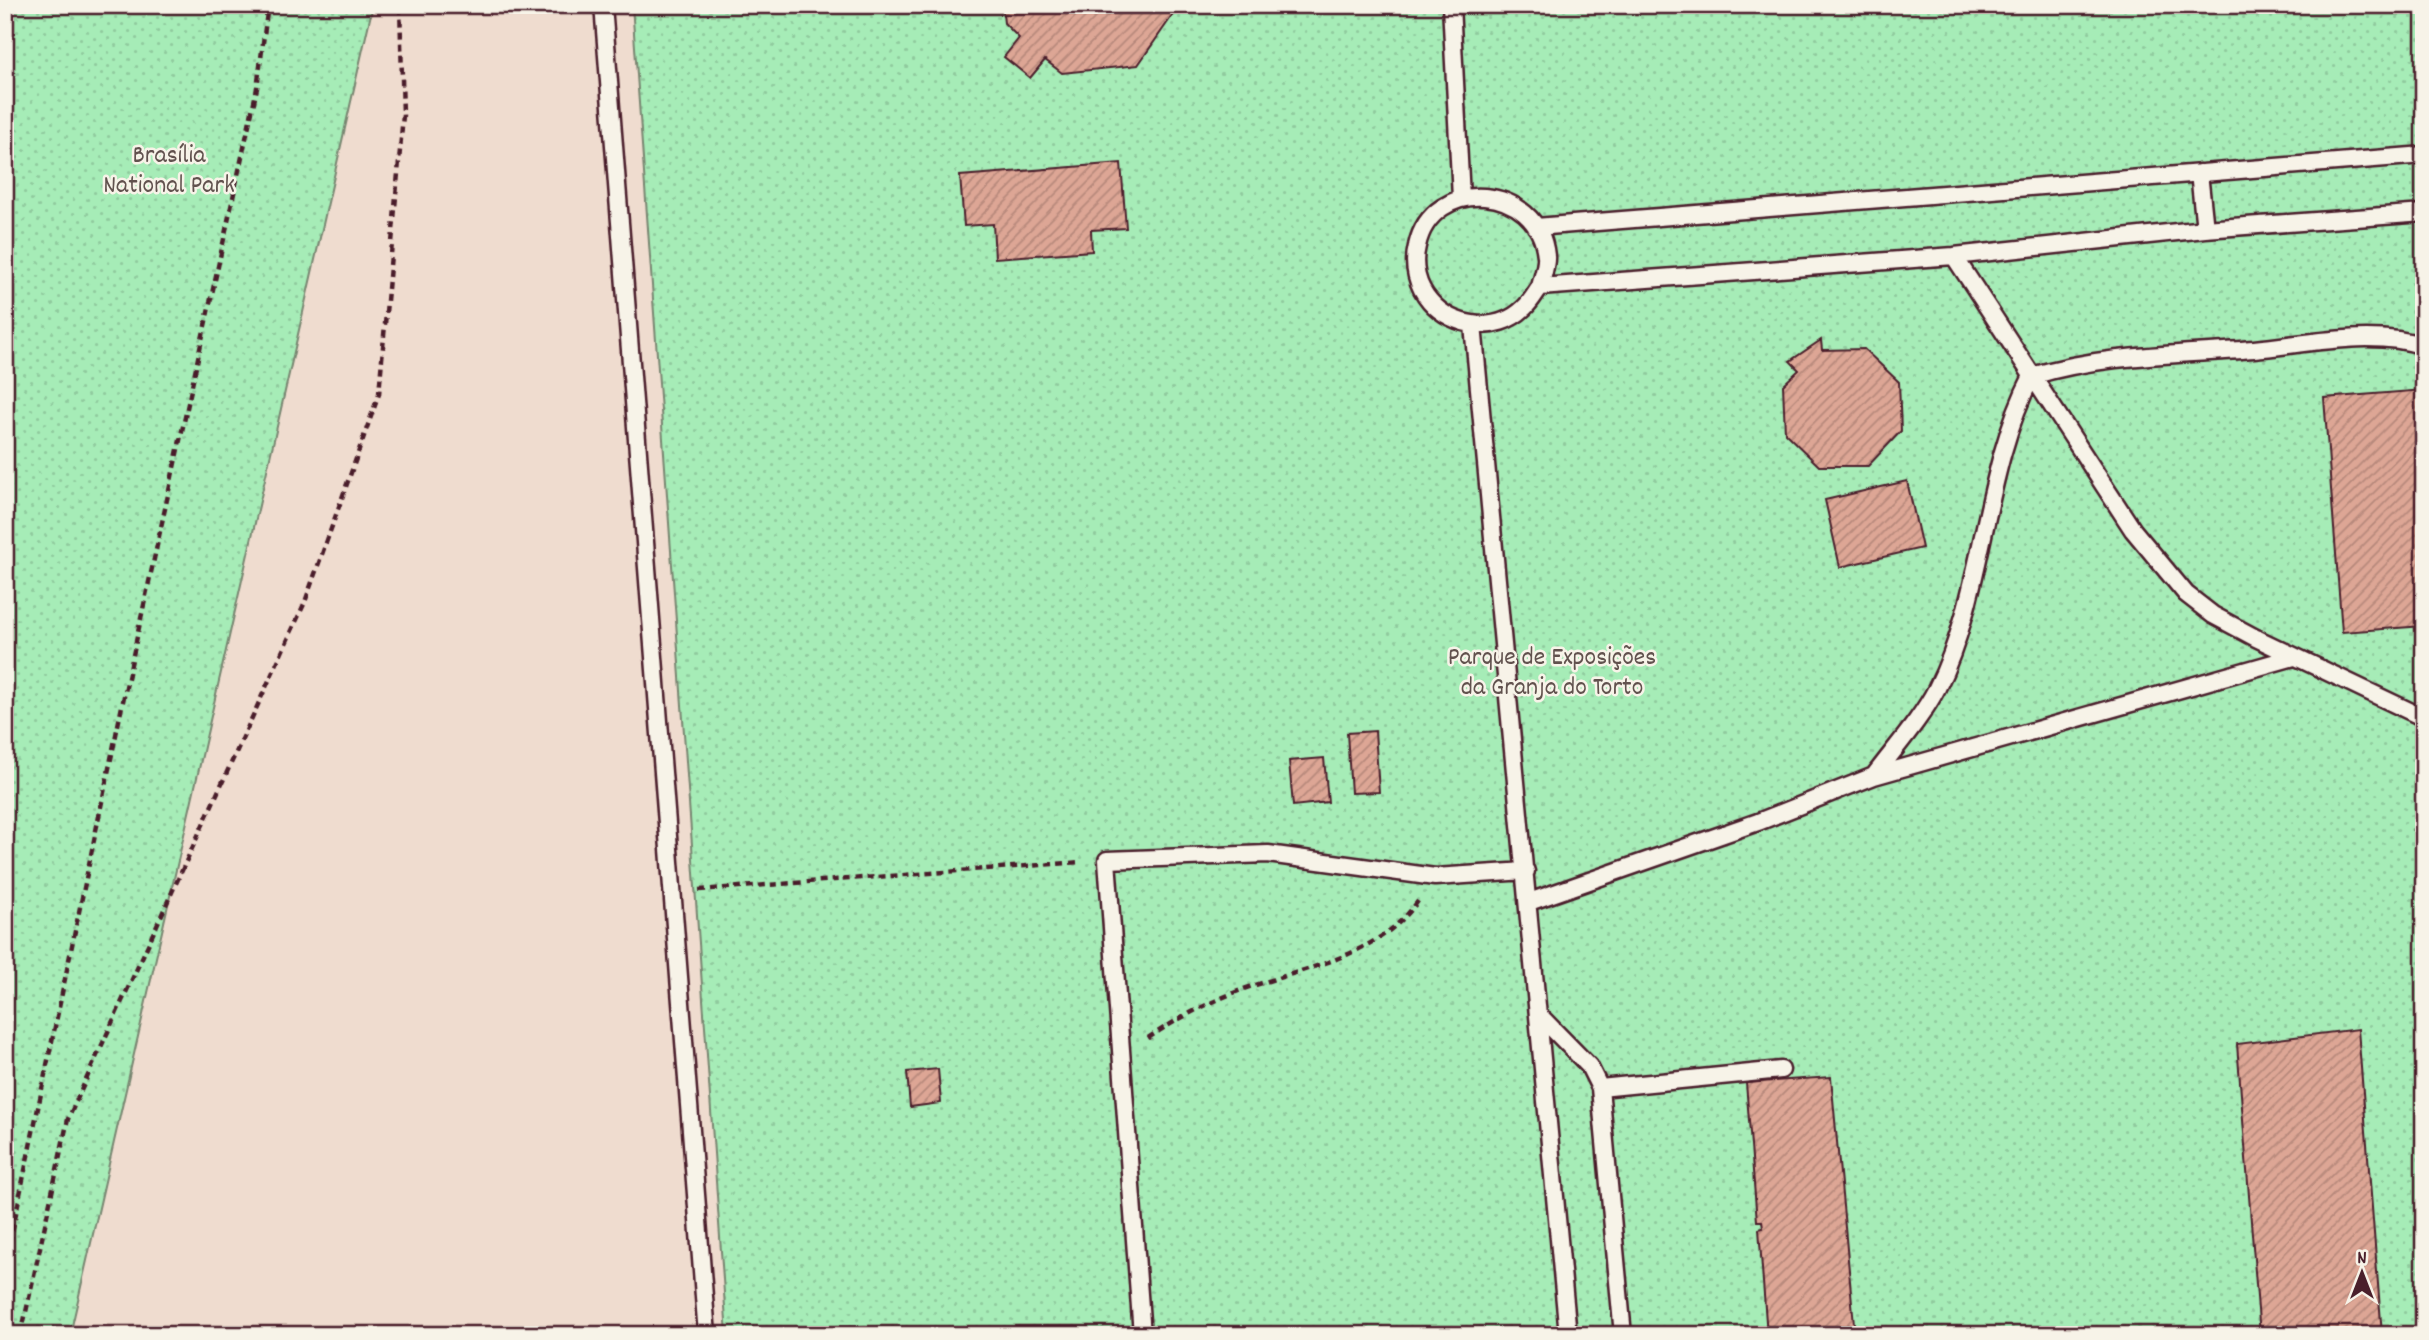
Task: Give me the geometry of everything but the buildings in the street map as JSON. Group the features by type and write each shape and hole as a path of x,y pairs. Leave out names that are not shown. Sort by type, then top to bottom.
{"lane":[{"path":"603,5 707,1335"},
{"path":"1451,5 1461,198"},
{"path":"1536,227 2424,155"},
{"path":"2199,173 2205,229"},
{"path":"1482,195 1504,200 1522,210 1536,227 1546,256 1540,287 1524,309 1500,323 1473,325 1454,320 1437,310 1424,295 1416,276 1415,256 1419,237 1429,220 1443,206 1461,198 1482,195"},
{"path":"1540,287 1954,256 2205,229 2424,213"},
{"path":"1954,256 2133,530 2186,594 2213,615 2294,657 2424,718"},
{"path":"1473,325 1541,1017 1568,1335"},
{"path":"2032,376 2064,366 2110,360 2361,340 2413,342 2424,346"},
{"path":"1874,776 1936,689 1957,637 2012,426 2032,376"},
{"path":"1529,902 1745,826 1874,776 2294,657"},
{"path":"1142,1335 1107,860 1268,854 1434,877 1525,871"},
{"path":"1541,1017 1589,1066 1600,1088 1623,1335"},
{"path":"1600,1088 1781,1070"}],"path":[{"path":"5,1266 125,687 257,88 268,5"},
{"path":"21,1335 68,1119 304,602 379,394 403,115 400,5"},
{"path":"672,892 1107,860"},
{"path":"1121,1056 1164,1028 1241,990 1333,961 1363,947 1413,908 1434,877"}],"green space":[{"name":"Brasília National Park","path":"5,5 373,5 70,1335 5,1335"},
{"name":"Parque de Exposições da Granja do Torto","path":"632,5 2424,5 2424,1335 727,1335"}]}
